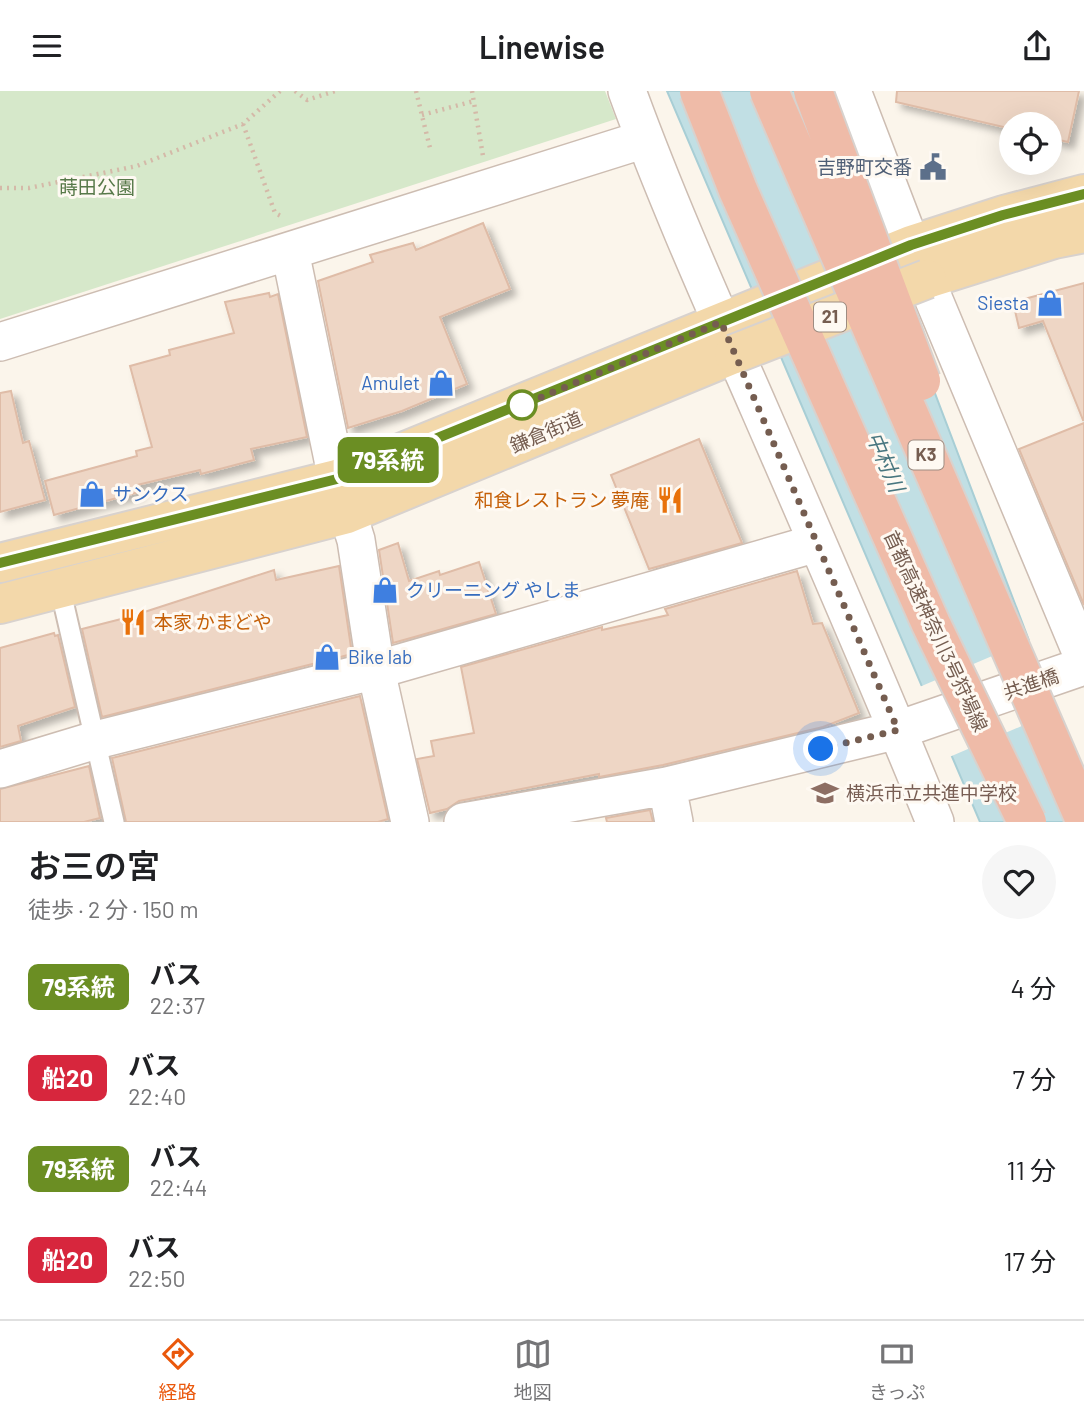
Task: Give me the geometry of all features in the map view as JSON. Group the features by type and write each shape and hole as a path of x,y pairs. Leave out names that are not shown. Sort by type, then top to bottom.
{"highway":[{"path":"673,91 759,285 931,624"},
{"name":"首都高速神奈川3号狩場線","path":"699,91 738,190 931,624 1027,822"},
{"name":"K3","path":"769,91 1080,809"},
{"path":"813,91 1080,809"}],"main road":[{"name":"鎌倉街道","path":"0,604 60,588 342,496 919,262 1003,215 1084,194"},
{"name":"鎌倉街道","path":"919,262 1084,233"},
{"name":"鎌倉街道","path":"0,563 342,496"}],"street":[{"path":"627,91 728,338 898,730 935,822"},
{"path":"852,91 919,262 1084,659"},
{"path":"0,342 645,139"},
{"path":"305,246 342,496 356,540 376,670 410,822"},
{"path":"0,769 96,740 376,670 817,543"},
{"name":"共進橋","path":"463,822 667,786 898,730 1084,666"},
{"path":"667,786 674,822"}],"lane":[{"path":"60,588 114,822"}],"path":[{"path":"0,188 29,188 137,166 243,124 281,91"},
{"path":"295,91 307,100 335,91"},
{"path":"416,91 430,148"},
{"path":"472,91 489,188"},
{"path":"422,115 474,101"},
{"path":"243,124 275,213 305,246"}],"green space":[{"name":"蒔田公園","path":"0,91 605,91 616,119 0,319"}],"water":[{"name":"中村川","path":"667,91 820,91 1082,780 1084,822 980,822"}],"pier":[{"path":"1032,639 1059,710 947,758 917,688"}],"building":[{"path":"897,91 1079,91 1068,142 1062,141 1062,112 999,112 999,126 896,102"},
{"path":"483,223 510,289 440,317 467,384 402,411 348,428 318,281 373,262 370,255 413,243 416,250"},
{"path":"1084,283 1083,420 1043,321 1019,328 1013,302"},
{"path":"269,293 270,297 278,294 307,437 251,449 254,460 201,474 200,470 137,485 139,492 54,515 45,481 137,456 136,451 152,447 130,366 170,355 169,350 234,333 225,302"},
{"path":"11,391 23,443 29,441 45,500 0,512 0,393"},
{"path":"1084,423 1084,605 1019,449"},
{"path":"699,439 742,543 649,569 611,475"},
{"path":"398,543 409,581 439,571 440,575 479,562 496,614 393,643 379,550"},
{"path":"339,566 352,654 102,717 82,629 129,617 274,570 276,580"},
{"path":"797,571 813,624 822,623 859,713 823,727 663,765 599,777 599,774 459,801 447,809 430,813 417,759 434,756 431,741 474,733 461,667 602,627 602,630 668,615 665,609"},
{"path":"54,633 55,636 58,635 75,707 18,726 21,741 0,747 0,648"},
{"path":"360,696 388,819 378,822 126,822 112,758"},
{"path":"89,766 100,818 84,822 0,822 0,789"},
{"path":"650,810 653,822 607,822 606,818"}],"bus line":[{"name":"79系統","path":"0,563 337,479 911,245 1003,215 1084,194"}],"place":[{"name":"吉野町交番","path":"933,167"},
{"name":"Siesta","path":"1050,303"},
{"name":"Amulet","path":"441,383"},
{"name":"サンクス","path":"92,494"},
{"name":"和食レストラン 夢庵","path":"670,500"},
{"name":"クリーニング やしま","path":"385,590"},
{"name":"本家 かまどや","path":"133,622"},
{"name":"Bike lab","path":"327,657"},
{"name":"横浜市立共進中学校","path":"825,793"}],"route":[{"path":"522,405 520,406 721,322 898,730 821,749"}]}
